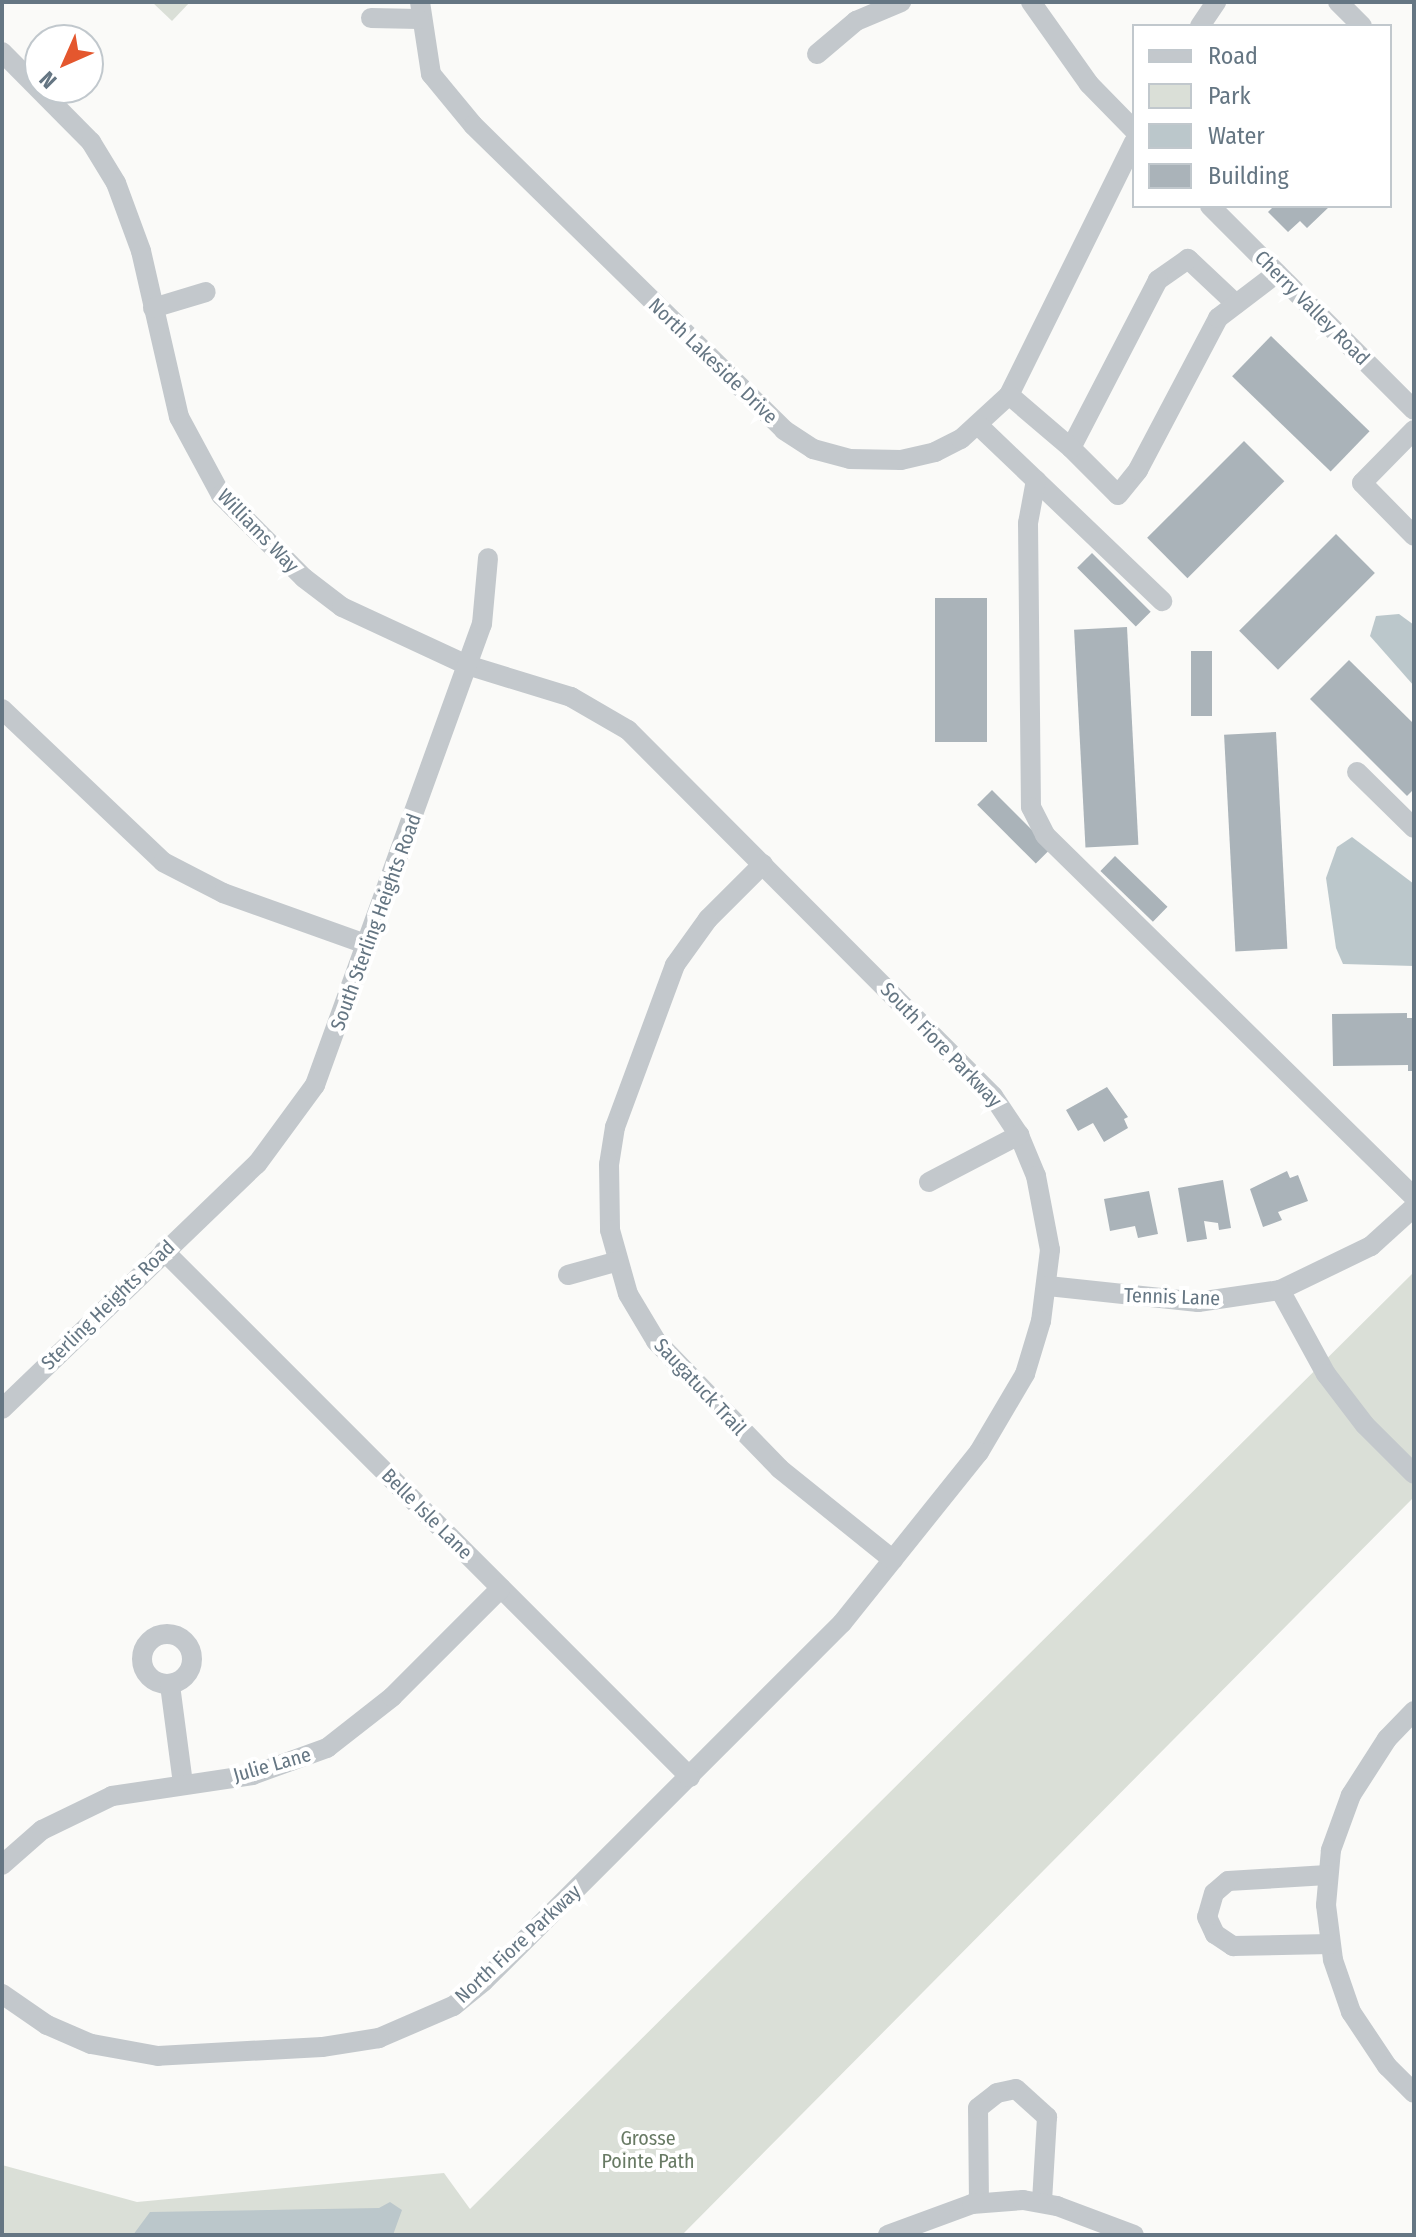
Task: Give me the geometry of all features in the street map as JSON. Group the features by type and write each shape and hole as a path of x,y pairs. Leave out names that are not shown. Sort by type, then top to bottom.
{"street":[{"path":"817,54 856,21 901,2"},
{"path":"1031,2 1080,73 1132,128"},
{"path":"1201,24 1216,2"},
{"path":"1338,2 1360,24"},
{"path":"371,18 420,11"},
{"name":"North Lakeside Drive","path":"420,11 425,55 441,91 784,430 813,449 850,459 901,460 935,452 978,425 1009,395 1132,146"},
{"name":"Williams Way","path":"2,52 91,142 116,183 141,251 179,417 221,495 304,578 342,607 467,665"},
{"name":"Cherry Valley Road","path":"1212,208 1414,410"},
{"path":"1071,448 1158,280 1188,259 1236,304"},
{"path":"1009,395 1071,448 1118,495 1138,470 1218,318 1277,273"},
{"path":"153,308 206,292"},
{"path":"978,425 1162,601"},
{"path":"1414,430 1362,483 1414,536"},
{"path":"1036,480 1028,523 1031,807 1045,835 1414,1197"},
{"name":"South Sterling Heights Road","path":"214,1203 257,1164 315,1085 482,624 488,558"},
{"name":"South Fiore Parkway","path":"467,665 600,711 628,730 993,1096 1019,1135 1046,1215 1048,1286 1025,1374 1005,1416 893,1560 782,1684"},
{"path":"2,709 163,862 223,893 368,945"},
{"path":"1357,772 1414,828"},
{"name":"Saugatuck Trail","path":"763,864 708,919 675,965 627,1087 609,1164 608,1210 618,1261 642,1323 694,1383 780,1469 893,1560"},
{"path":"929,1182 1019,1135"},
{"name":"Sterling Heights Road","path":"2,1409 214,1203"},
{"name":"Tennis Lane","path":"1048,1286 1198,1302 1280,1290 1371,1246 1414,1207"},
{"name":"Belle Isle Lane","path":"164,1251 690,1777"},
{"path":"568,1275 618,1261"},
{"path":"1280,1290 1326,1374 1365,1425 1414,1474"},
{"name":"Julie Lane","path":"2,1865 67,1815 112,1796 252,1775 327,1748 392,1697 501,1588"},
{"name":"North Fiore Parkway","path":"2,1994 47,2025 91,2044 134,2054 322,2047 379,2038 453,2006 483,1982 782,1684"},
{"path":"170,1685 183,1784"},
{"path":"1414,1711 1387,1739 1351,1795 1327,1875 1330,1944 1342,1990 1366,2038 1414,2093"},
{"path":"1327,1875 1228,1881 1214,1893 1207,1917 1215,1934 1233,1946 1330,1944"},
{"path":"979,2203 978,2108 997,2093 1016,2089 1047,2117 1042,2202"},
{"path":"888,2235 979,2203 1042,2202 1134,2235"}],"green space":[{"path":"152,2 190,2 172,21"},
{"name":"Grosse Pointe Path","path":"1414,1272 1414,1497 682,2235 2,2235 2,2165 137,2202 444,2173 470,2209"}],"water":[{"path":"1399,614 1414,625 1414,686 1370,636 1376,616"},
{"path":"1352,837 1414,884 1414,966 1343,964 1336,948 1326,878 1337,847"},
{"path":"390,2202 402,2210 393,2235 133,2235 150,2212 379,2208"}],"building":[{"path":"1272,208 1328,208 1307,228 1300,221 1288,232 1268,212"},
{"path":"1271,336 1370,431 1331,471 1232,376"},
{"path":"1244,441 1284,481 1187,578 1147,538"},
{"path":"1336,534 1375,573 1278,670 1239,631"},
{"path":"1092,553 1151,612 1136,627 1077,568"},
{"path":"935,598 987,598 987,742 935,742"},
{"path":"1127,627 1138,845 1085,847 1074,630"},
{"path":"1191,651 1212,651 1212,716 1191,716"},
{"path":"1349,660 1414,724 1414,789 1407,796 1310,699"},
{"path":"1276,732 1287,949 1235,951 1224,735"},
{"path":"992,790 1051,849 1036,864 977,805"},
{"path":"1115,856 1168,907 1153,922 1100,871"},
{"path":"1407,1013 1407,1018 1414,1018 1414,1071 1408,1071 1408,1065 1333,1066 1332,1014"},
{"path":"1107,1087 1128,1117 1124,1119 1128,1128 1104,1142 1093,1123 1078,1131 1066,1110"},
{"path":"1287,1171 1290,1178 1298,1175 1308,1201 1278,1212 1282,1220 1263,1227 1250,1189"},
{"path":"1223,1180 1231,1228 1219,1230 1218,1223 1204,1221 1207,1239 1187,1242 1178,1188"},
{"path":"1149,1191 1158,1234 1138,1238 1135,1226 1110,1231 1104,1199"}]}
